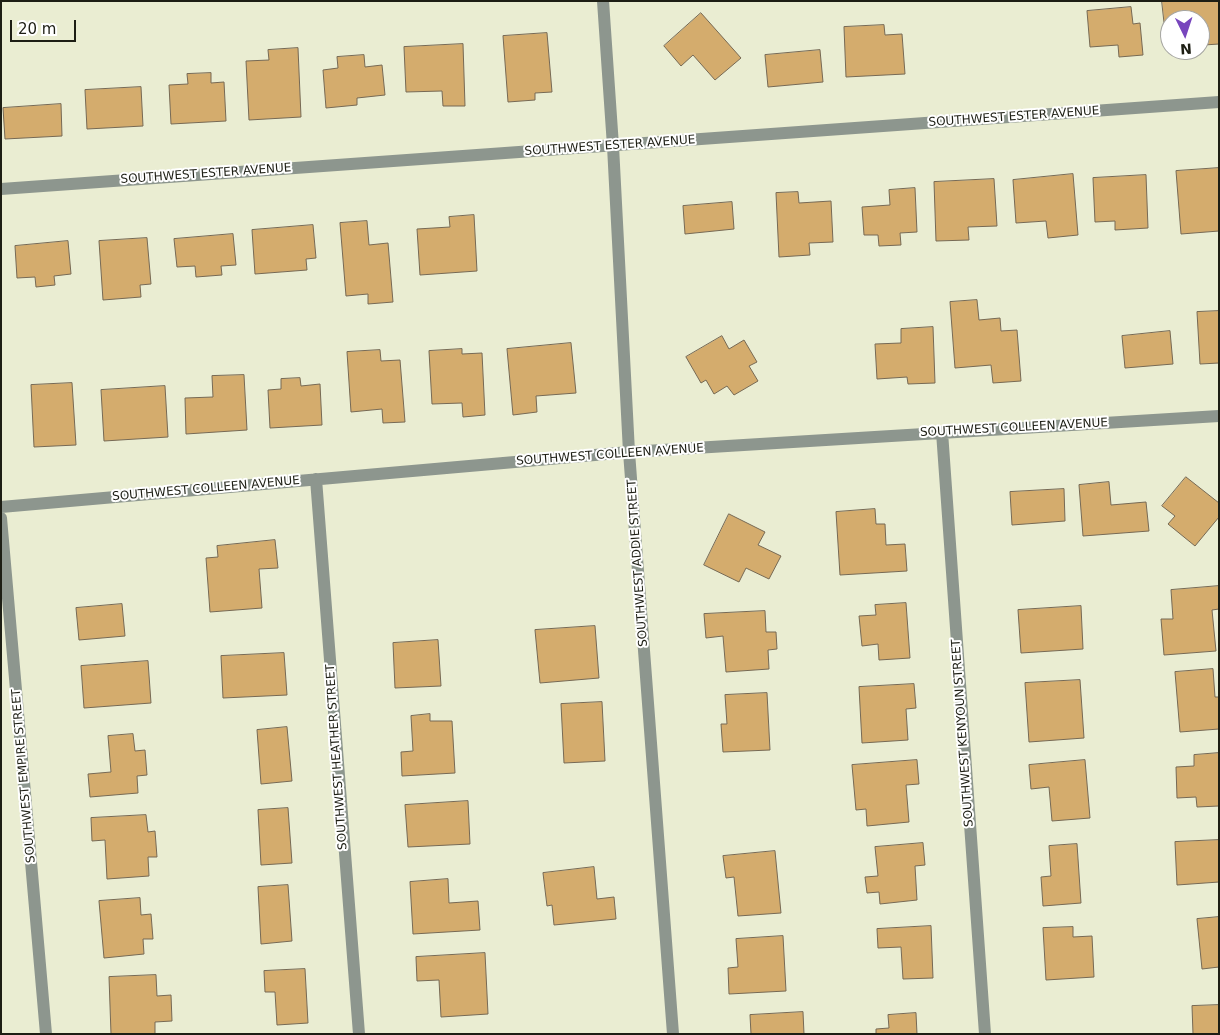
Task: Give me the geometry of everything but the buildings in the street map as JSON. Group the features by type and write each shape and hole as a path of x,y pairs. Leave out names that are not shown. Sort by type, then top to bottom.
{"street":[{"name":"SOUTHWEST ADDIE STREET","path":"603,1 630,452 672,1034"},
{"name":"SOUTHWEST ESTER AVENUE","path":"1,189 1219,102"},
{"name":"SOUTHWEST COLLEEN AVENUE","path":"1,507 630,452 1219,416"},
{"name":"SOUTHWEST KENYOUN STREET","path":"942,432 985,1034"},
{"name":"SOUTHWEST HEATHER STREET","path":"316,480 359,1034"},
{"name":"SOUTHWEST EMPIRE STREET","path":"1,518 46,1034"}]}
